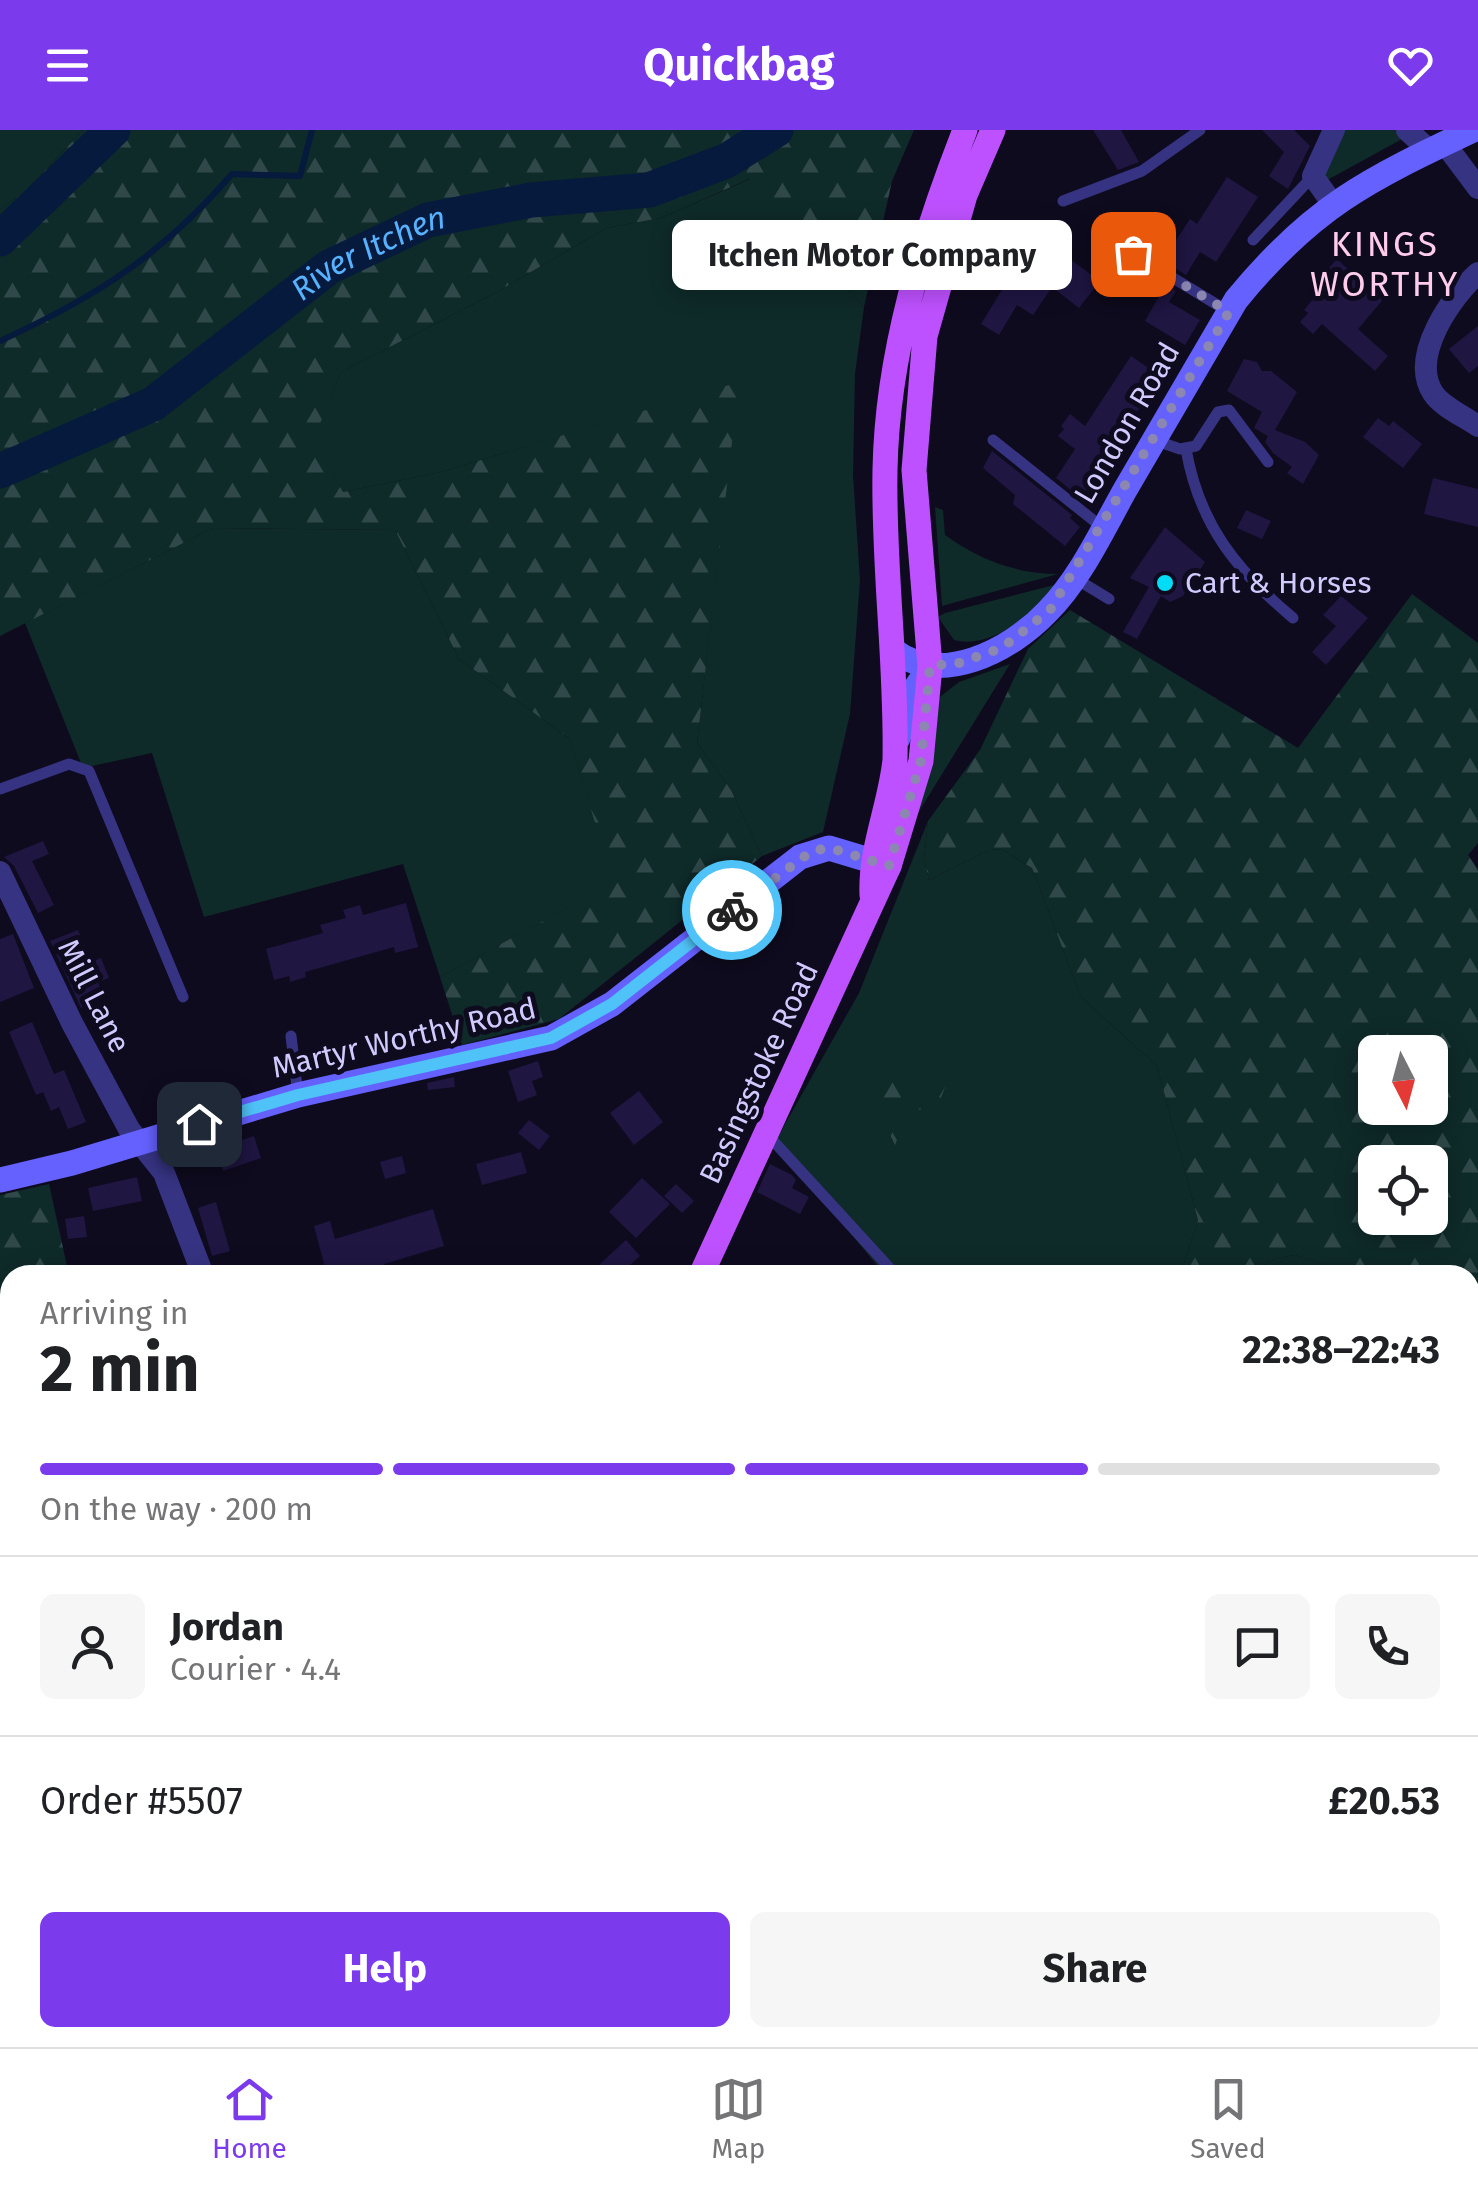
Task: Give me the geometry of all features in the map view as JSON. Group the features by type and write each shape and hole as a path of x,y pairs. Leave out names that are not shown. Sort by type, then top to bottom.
{"main road":[{"name":"Basingstoke Road","path":"705,1265 846,965 880,863 895,747 885,467 897,363 918,263 965,130"},
{"name":"Basingstoke Road","path":"880,863 921,761 930,666 914,470 925,336 965,195 993,130"},
{"name":"London Road","path":"930,666 959,663 1002,648 1050,610 1103,528 1229,312 1268,262 1332,203 1473,130"},
{"path":"892,650 916,666 930,666"},
{"path":"895,747 912,692 930,666"},
{"name":"Martyr Worthy Road","path":"0,1180 298,1095 551,1038 612,1004 800,857 830,848 880,863"}],"street":[{"path":"1332,203 1312,176 1334,130"},
{"path":"1407,130 1436,147 1478,188"},
{"path":"1478,273 1452,296 1442,315 1427,372 1433,394 1478,426"},
{"name":"Mill Lane","path":"0,872 72,1023 129,1129 164,1173 200,1265"}],"lane":[{"path":"1064,201 1142,171 1200,130"},
{"path":"1253,240 1312,176"},
{"path":"1102,234 1229,312"},
{"path":"1154,440 1186,449 1203,438 1218,412 1230,410 1268,462"},
{"path":"993,440 1103,528"},
{"path":"1186,449 1205,516 1223,550 1254,586 1293,618"},
{"path":"1073,577 1108,599"},
{"path":"0,790 69,764 89,771 183,996"},
{"path":"291,1036 298,1095"},
{"path":"766,1133 887,1265"}],"green space":[{"path":"0,130 83,130 25,192 0,209"},
{"path":"83,130 914,130 892,181 864,307 749,179 661,218 606,228 497,292 341,372 313,441 343,492 441,472 739,382 697,743 731,790 762,856 559,1019 462,1045 440,977 613,883 570,739 459,659 395,530 213,528 0,636 0,209 25,192"},
{"path":"1338,130 1395,130 1404,138 1320,184"},
{"path":"750,179 864,307 855,374 853,475 860,580 850,714 823,832 762,856 731,790 697,743 738,383 441,472 343,492 312,441 341,372 497,292 606,228 661,218"},
{"path":"935,507 943,510 945,535 971,551 1012,568 1058,574 942,606"},
{"path":"213,528 395,530 459,659 570,739 614,883 440,977 403,864 204,917 152,753 83,768 25,623"},
{"path":"1058,584 1026,617 983,639 954,640 938,617 945,613"},
{"path":"1412,594 1478,643 1478,843 1468,855 1478,869 1478,1265 1326,1265 1295,1255 1264,1265 1183,1265 1198,1220 1157,1066 1081,997 1032,868 1001,849 989,850 929,880 924,859 928,821 980,750 1028,649 1070,610 1298,748"},
{"path":"1010,664 918,813 936,700 959,682"},
{"path":"928,821 924,859 929,880 989,850 1001,849 1032,868 1081,997 1157,1066 1198,1220 1183,1265 877,1265 775,1142 859,993"},
{"path":"888,1065 925,1079 936,1075 945,1087 939,1103 907,1114 895,1145 878,1110 872,1083"},
{"path":"49,1184 67,1265 0,1265 0,1195"},
{"path":"1295,1255 1327,1265 1264,1265"}],"building":[{"path":"1093,130 1121,130 1139,162 1118,170"},
{"path":"1262,130 1294,130 1310,146 1288,189 1269,176 1284,152"},
{"path":"1227,177 1258,197 1216,262 1200,252 1186,275 1118,233 1131,214 1175,242 1190,219 1197,224"},
{"path":"1056,249 1100,281 1079,308 1052,287 1033,315 1017,305 999,335 981,324 1008,280 1013,284 1026,271 1031,276"},
{"path":"1118,256 1176,291 1169,302 1200,320 1185,345 1145,321 1159,296 1108,257"},
{"path":"1337,259 1364,284 1369,279 1387,295 1358,329 1388,356 1375,371 1322,324 1313,334 1300,322 1318,293 1312,287"},
{"path":"1478,326 1478,366 1469,373 1449,349"},
{"path":"1131,356 1150,369 1147,374 1159,382 1097,466 1102,469 1082,499 1056,478 1075,449 1058,436 1064,429 1061,426 1070,414 1085,426"},
{"path":"1244,359 1257,362 1262,371 1271,371 1297,392 1275,430 1305,442 1319,455 1303,484 1287,473 1292,467 1273,453 1265,442 1268,436 1254,428 1262,412 1227,391"},
{"path":"1378,418 1389,426 1393,421 1422,444 1403,468 1363,437"},
{"path":"992,451 1072,515 1070,518 1080,527 1065,546 1013,504 1015,495 983,468"},
{"path":"1433,478 1478,489 1478,527 1424,514"},
{"path":"1246,510 1271,521 1262,539 1237,528"},
{"name":"Cart & Horses","path":"1165,527 1205,562 1183,596 1170,602 1161,596 1137,639 1123,632 1149,587 1130,578"},
{"path":"1341,596 1368,618 1326,665 1312,652 1336,626 1323,615"},
{"path":"43,841 49,854 32,861 54,905 38,913 14,866 4,857"},
{"path":"406,903 418,947 395,953 394,947 305,972 306,977 290,982 289,976 274,980 266,949 323,933 320,925 346,918 343,910 360,905 363,915"},
{"path":"78,930 91,962 101,958 109,978 98,982 105,998 81,1008 50,941"},
{"path":"13,934 34,988 0,1002 0,939"},
{"path":"32,1022 54,1074 64,1070 86,1122 68,1129 59,1107 51,1111 43,1092 36,1095 9,1032"},
{"path":"538,1061 543,1077 532,1081 537,1095 518,1102 508,1071"},
{"path":"454,1077 455,1087 428,1090 427,1083"},
{"path":"639,1091 663,1122 634,1145 610,1113"},
{"path":"529,1120 550,1136 539,1150 518,1133"},
{"path":"254,1136 261,1158 223,1171 218,1157 236,1151 233,1143"},
{"path":"521,1152 527,1173 482,1185 476,1164"},
{"path":"402,1156 406,1173 385,1179 380,1162"},
{"path":"770,1164 792,1175 796,1180 792,1188 809,1197 800,1214 757,1192"},
{"path":"137,1177 142,1201 93,1211 88,1188"},
{"path":"642,1178 670,1204 636,1238 609,1212"},
{"path":"676,1184 694,1201 682,1213 664,1196"},
{"path":"216,1202 230,1251 212,1256 198,1208"},
{"path":"433,1209 444,1246 384,1265 324,1265 314,1226 330,1221 335,1239"},
{"path":"84,1216 87,1237 68,1239 65,1219"},
{"path":"626,1240 640,1256 630,1265 599,1265"}],"waterway":[{"name":"River Itchen","path":"0,239 113,130"},
{"path":"0,341 67,308 126,271 180,228 232,174 300,176 312,130"},
{"name":"River Itchen","path":"0,471 153,404 329,267 428,220 531,200 649,190 726,161 776,130"}],"way so far":[{"path":"732,910 812,851 830,848 889,866 921,761 930,666 976,658 1002,648 1028,631 1062,595 1103,528 1229,312 1133,254"}],"place":[{"name":"Itchen Motor Company","path":"1133,254"},
{"name":"Cart & Horses","path":"1165,583"}],"district":[{"name":"KINGS WORTHY","path":"1385,264"}],"route":[{"path":"199,1124 298,1095 551,1038 612,1004 732,910"}]}
